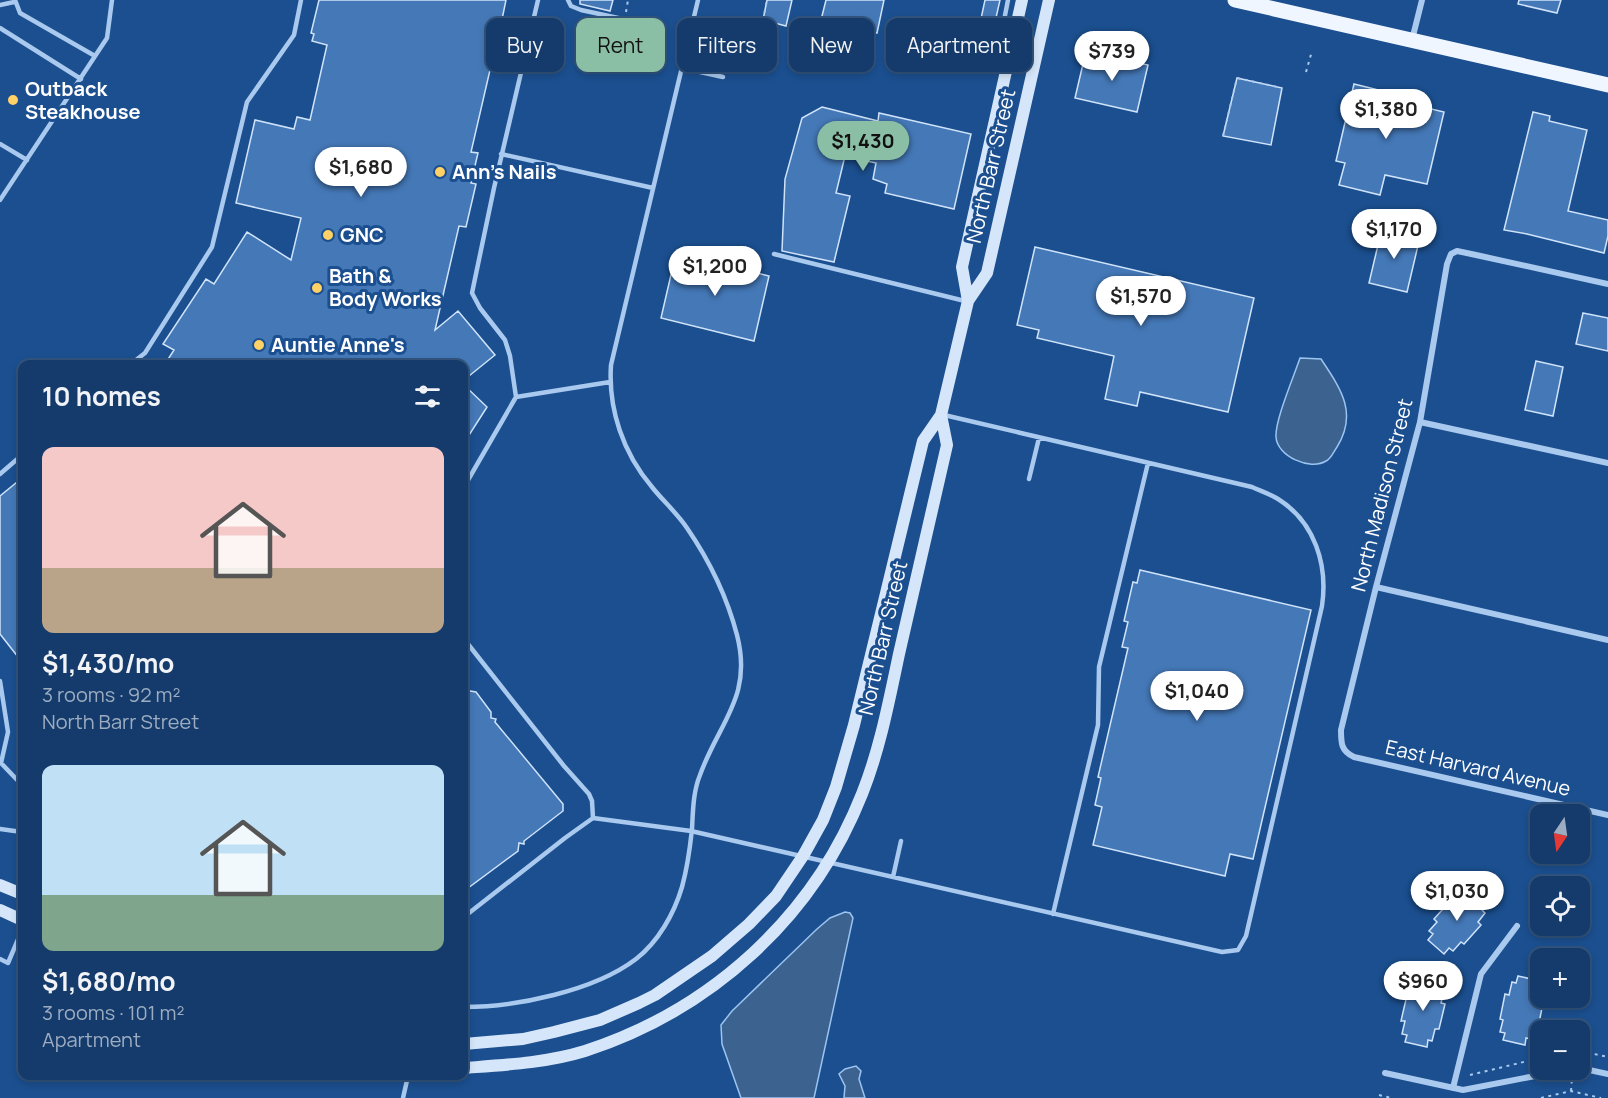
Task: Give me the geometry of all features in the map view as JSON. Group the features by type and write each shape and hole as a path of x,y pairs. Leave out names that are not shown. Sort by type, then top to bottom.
{"main road":[{"path":"1235,0 1608,85"}],"street":[{"name":"North Barr Street","path":"968,301 962,267 1022,0"},
{"name":"North Barr Street","path":"468,1044 523,1038 554,1032 600,1020 655,995 712,956 749,924 776,896 803,856 827,810 836,787 857,713 923,441 941,415 968,301 987,273 1049,0"},
{"path":"1412,40 1422,0"},
{"name":"North Madison Street","path":"1344,749 1341,744 1341,730 1420,422 1447,264 1451,254 1457,251 1608,284"},
{"name":"North Barr Street","path":"468,1068 519,1064 583,1051 632,1033 672,1013 716,986 766,941 795,909 828,862 848,826 863,792 881,734 947,446 941,415"},
{"path":"1420,422 1608,463"},
{"path":"1376,587 1608,640"},
{"name":"East Harvard Avenue","path":"1344,749 1354,757 1608,815"},
{"path":"0,885 18,892"},
{"path":"0,910 18,918"},
{"path":"1453,1088 1481,974 1517,926"},
{"path":"1590,1070 1608,1074"},
{"path":"1385,1073 1453,1088 1473,1089 1530,1077"}],"lane":[{"path":"0,200 107,38 112,0"},
{"path":"136,360 145,353 212,247 247,102 294,35 301,0"},
{"path":"468,480 516,397 510,356 505,340 472,294 501,154 538,0"},
{"path":"568,0 571,6 581,10 618,18"},
{"path":"694,18 698,0"},
{"path":"1004,18 1008,0"},
{"path":"0,5 15,1 20,13 95,56"},
{"path":"0,28 81,79"},
{"path":"468,1007 524,1002 561,993 609,976 638,958 661,932 682,887 692,831 693,804 699,777 730,715 740,686 740,651 731,616 719,586 704,554 685,526 650,486 630,456 614,409 609,382 610,365 681,72"},
{"path":"700,72 723,77"},
{"path":"0,144 27,160"},
{"path":"501,154 653,188"},
{"path":"774,254 968,301"},
{"path":"516,397 609,382"},
{"path":"468,914 593,818 692,831 1222,952 1238,950 1243,944 1322,606 1323,573 1318,548 1309,530 1278,498 1252,487 941,415"},
{"path":"1029,479 1039,438"},
{"path":"0,474 18,458"},
{"path":"1053,914 1098,725 1099,667 1148,463"},
{"path":"468,644 564,766 589,794 592,801 593,818"},
{"path":"0,681 8,732 0,764 18,781"},
{"path":"0,829 18,831"},
{"path":"893,877 901,841"},
{"path":"0,959 8,963 18,939"},
{"path":"403,1098 407,1080"}],"path":[{"path":"626,13 628,0"},
{"path":"763,18 767,0"},
{"path":"1306,72 1312,51"},
{"path":"1223,136 1237,78 1282,88"},
{"path":"1590,1053 1608,1057"},
{"path":"1470,1075 1530,1060"},
{"path":"1571,1091 1572,1080"},
{"path":"1541,1098 1571,1091 1602,1098"},
{"path":"1379,1095 1392,1098"}],"water":[{"path":"1300,358 1321,359 1340,391 1346,412 1343,435 1337,447 1329,459 1319,464 1303,463 1288,456 1278,444 1276,437 1282,409"},
{"path":"845,912 850,913 853,918 814,1098 741,1098 722,1044 721,1025 732,1011 817,929 830,918"},
{"path":"856,1066 861,1071 859,1079 865,1098 844,1098 845,1086 839,1074 845,1069"}],"building":[{"path":"319,0 506,0 502,18 486,18 486,72 490,72 471,152 478,153 471,183 476,184 466,227 459,226 435,330 458,311 495,355 468,377 468,360 168,360 174,350 163,344 206,279 214,284 247,232 291,260 301,218 236,203 255,120 294,129 297,117 310,120 327,45 312,41 314,34 311,33"},
{"path":"580,0 613,0 610,11 580,4"},
{"path":"767,0 792,0 786,26 777,24 777,18 763,18"},
{"path":"826,0 884,0 877,33 874,32 874,18 822,18"},
{"path":"985,0 1000,0 996,18 981,18"},
{"path":"1519,0 1561,0 1557,13 1518,4"},
{"path":"1086,51 1148,65 1137,112 1075,98"},
{"path":"1237,78 1282,88 1271,145 1223,136"},
{"path":"1354,84 1403,96 1402,102 1444,112 1427,184 1385,175 1380,195 1339,185 1345,163 1336,161"},
{"path":"822,107 878,121 879,113 971,134 954,209 885,193 887,184 873,179 876,163 845,156 836,193 850,196 834,262 782,251 785,179 802,118"},
{"path":"1533,112 1550,116 1549,121 1587,130 1568,211 1608,220 1608,236 1604,253 1504,230"},
{"path":"1382,228 1420,237 1407,292 1369,283"},
{"path":"1035,247 1254,298 1228,412 1140,392 1137,406 1105,399 1114,356 1037,338 1039,330 1017,325"},
{"path":"676,253 769,276 754,341 661,318"},
{"path":"1583,313 1608,318 1608,351 1576,344"},
{"path":"1536,361 1563,367 1553,416 1525,410"},
{"path":"468,389 487,407 468,437"},
{"path":"18,481 18,657 0,634 0,496"},
{"path":"1140,570 1311,610 1253,859 1230,854 1225,876 1093,845 1102,807 1095,805 1101,778 1098,777 1128,648 1122,647 1128,622 1124,621 1133,582 1137,583"},
{"path":"468,691 476,692 491,712 491,718 496,719 495,722 563,804 563,811 524,841 524,844 519,843 518,851 468,888"},
{"path":"1470,891 1486,905 1482,910 1485,913 1478,922 1481,925 1464,944 1461,942 1453,951 1449,948 1444,954 1428,940 1433,934 1429,931 1437,922 1434,919 1452,899 1455,901 1462,893 1465,896"},
{"path":"1518,976 1530,979 1530,1008 1542,1008 1540,1020 1530,1020 1530,1039 1526,1038 1525,1045 1503,1040 1505,1033 1500,1032 1505,994 1509,995 1512,982 1516,983"},
{"path":"1420,978 1441,983 1440,990 1444,991 1441,1003 1445,1004 1439,1029 1435,1029 1432,1041 1428,1040 1427,1047 1405,1042 1407,1035 1402,1034 1405,1021 1401,1021 1407,995 1411,996 1414,984 1418,985"}],"place":[{"name":"Outback Steakhouse","path":"13,100"},
{"name":"Ann's Nails","path":"440,172"},
{"name":"GNC","path":"328,235"},
{"name":"Bath & Body Works","path":"317,288"},
{"name":"Auntie Anne's","path":"259,345"}]}
